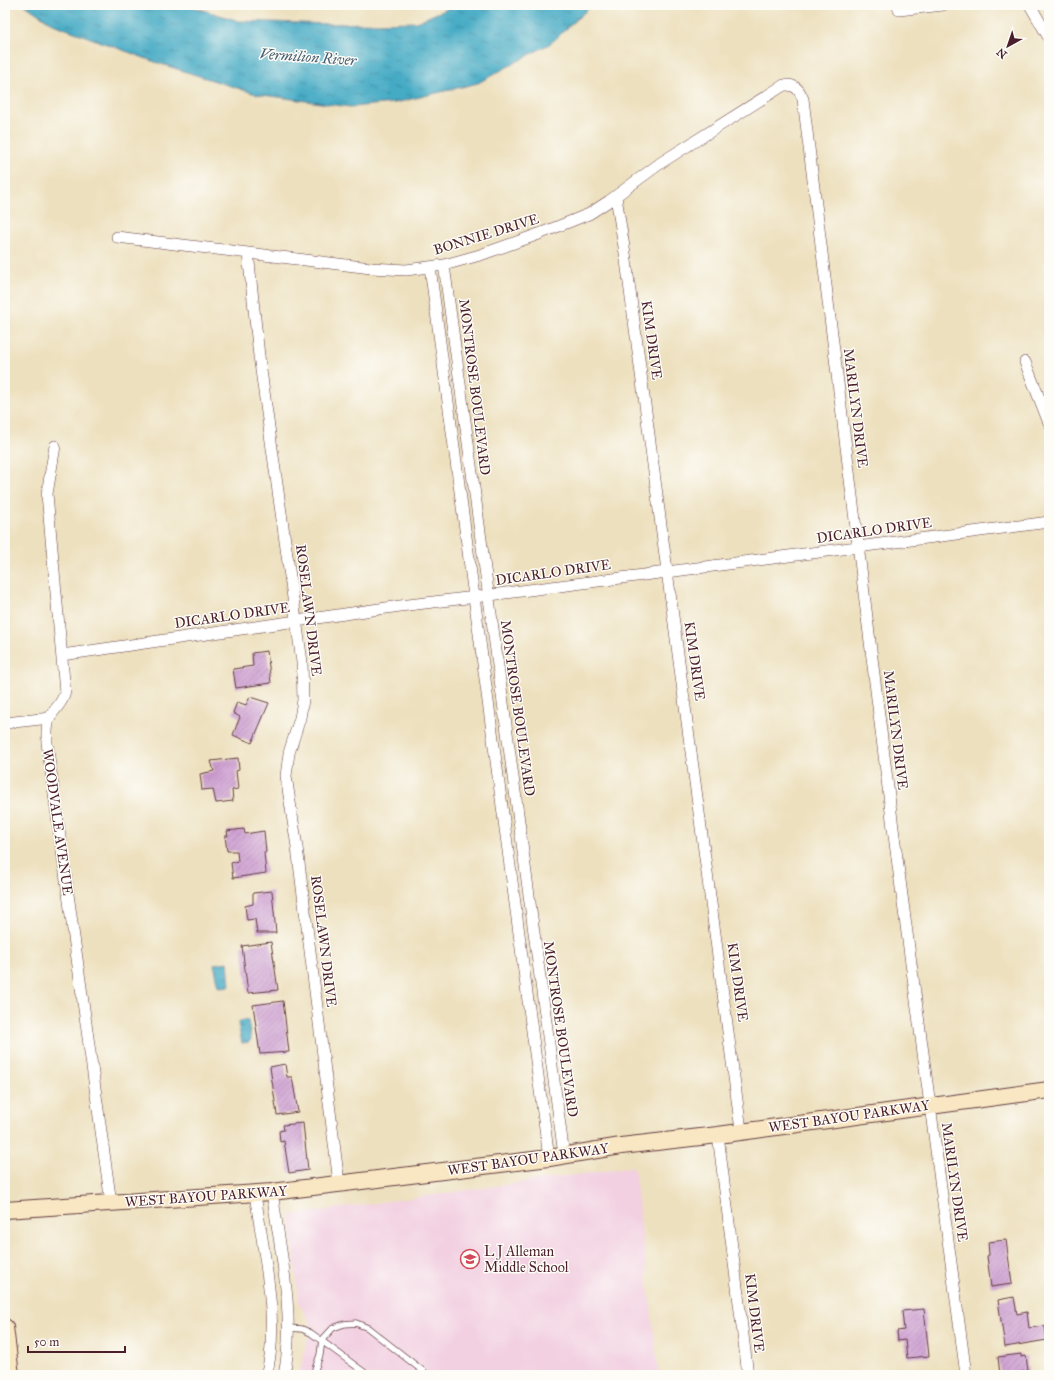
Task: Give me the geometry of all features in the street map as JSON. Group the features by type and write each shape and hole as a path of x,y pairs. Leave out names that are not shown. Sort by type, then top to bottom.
{"street":[{"path":"899,7 943,5"},
{"path":"1030,5 1049,38"},
{"name":"BONNIE DRIVE","path":"117,237 371,268 406,270 444,265 480,255 589,214 662,162 784,85 790,85 798,89"},
{"name":"MARILYN DRIVE","path":"798,89 803,99 858,547 966,1375"},
{"name":"KIM DRIVE","path":"616,196 668,572 741,1130"},
{"name":"ROSELAWN DRIVE","path":"248,253 259,356 303,673 303,700 300,718 289,753 286,776 297,847 339,1183"},
{"name":"MONTROSE BOULEVARD","path":"444,265 488,596 556,1156"},
{"name":"MONTROSE BOULEVARD","path":"430,267 556,1156"},
{"path":"1025,362 1049,422"},
{"name":"WOODVALE AVENUE","path":"54,446 47,494 62,655 64,696 50,718 47,727 47,743 111,1203"},
{"name":"DICARLO DRIVE","path":"62,655 400,606 476,598 1049,522"},
{"path":"5,723 50,718"},
{"name":"WEST BAYOU PARKWAY","path":"5,1210 255,1194 718,1135 741,1130 1049,1090"},
{"name":"KIM DRIVE","path":"718,1135 748,1375"},
{"path":"272,1192 288,1311 288,1353 284,1375"},
{"path":"255,1194 268,1289 272,1335 266,1375"},
{"path":"5,1327 11,1375"},
{"path":"272,1335 288,1331"}],"lane":[{"path":"313,1375 320,1355 322,1340 333,1328 344,1324 356,1323 368,1328 428,1375"},
{"path":"288,1331 302,1329 322,1340 368,1375"}],"shaded area":[{"name":"L J Alleman Middle School","path":"634,1167 659,1375 299,1375 311,1325 299,1303 290,1215"}],"water":[{"name":"Vermilion River","path":"25,5 187,5 239,21 329,24 416,22 456,5 592,5 551,43 478,83 395,103 350,107 256,94 155,62 53,24"},
{"path":"228,962 230,986 219,987 214,964"},
{"path":"246,1020 248,1021 251,1039 249,1042 242,1043 238,1023"}],"building":[{"path":"267,651 271,683 236,688 233,669 253,666 252,653"},
{"path":"250,697 269,703 252,743 233,735 240,717 233,713 237,702 246,705"},
{"path":"238,758 239,770 236,771 238,789 232,790 233,801 216,803 213,789 202,790 200,774 214,771 211,761"},
{"path":"244,829 245,834 264,831 266,873 233,878 231,863 238,861 237,851 227,851 225,836 228,836 227,831"},
{"path":"272,891 276,933 257,933 255,919 247,920 245,906 253,904 253,893"},
{"path":"271,942 278,990 248,993 242,946"},
{"path":"283,1001 289,1052 260,1054 253,1005"},
{"path":"285,1064 287,1077 292,1077 298,1112 277,1115 270,1067"},
{"path":"303,1123 308,1170 289,1173 284,1141 280,1142 279,1131 284,1130 283,1125"},
{"path":"1006,1240 1012,1284 991,1287 987,1256 989,1255 988,1242"},
{"path":"1014,1297 1017,1314 1027,1312 1029,1328 1045,1326 1047,1340 1005,1347 998,1300"},
{"path":"924,1309 929,1356 907,1358 905,1340 898,1341 897,1331 904,1330 902,1311"},
{"path":"1021,1354 1021,1357 1026,1356 1028,1371 1022,1372 1022,1375 1000,1375 998,1357"}],"place":[{"name":"L J Alleman Middle School","path":"470,1259"}]}
